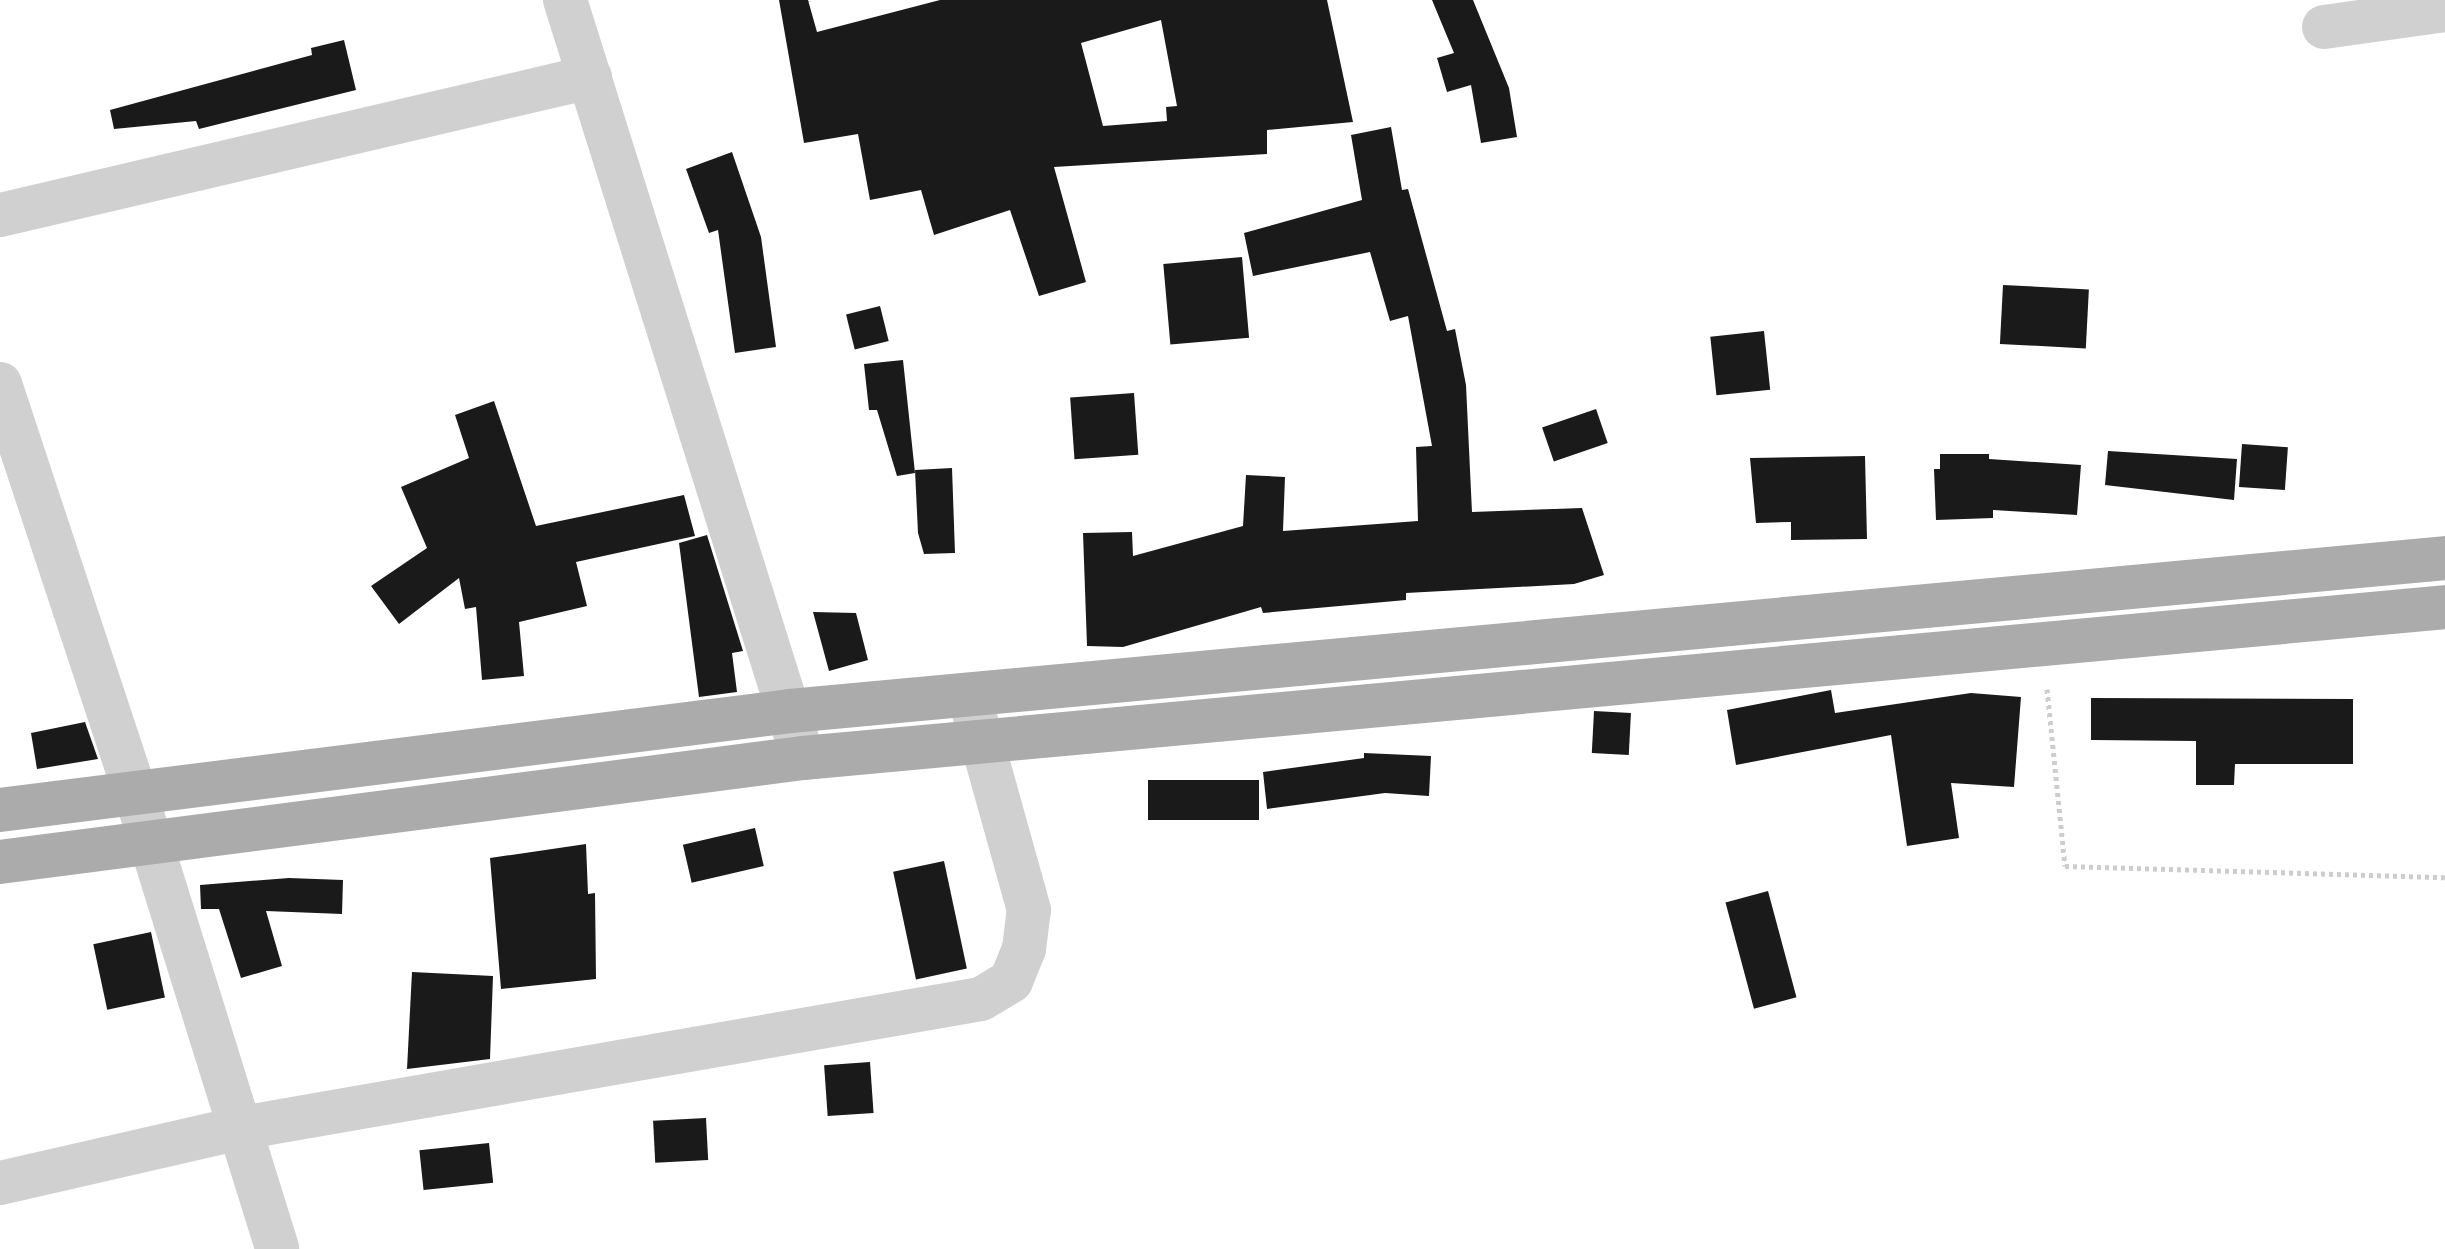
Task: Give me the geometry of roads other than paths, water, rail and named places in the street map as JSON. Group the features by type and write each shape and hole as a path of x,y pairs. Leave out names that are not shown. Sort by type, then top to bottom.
{"main road":[{"path":"0,810 790,711 2445,558"},
{"path":"0,862 151,845 803,758 2445,607"}],"street":[{"path":"565,0 803,758"},
{"path":"2324,27 2445,10"},
{"path":"0,215 590,77"},
{"path":"0,384 136,795 277,1249"},
{"path":"0,1183 241,1128 981,999 1011,981 1024,949 1029,910 978,742 969,695"}]}
